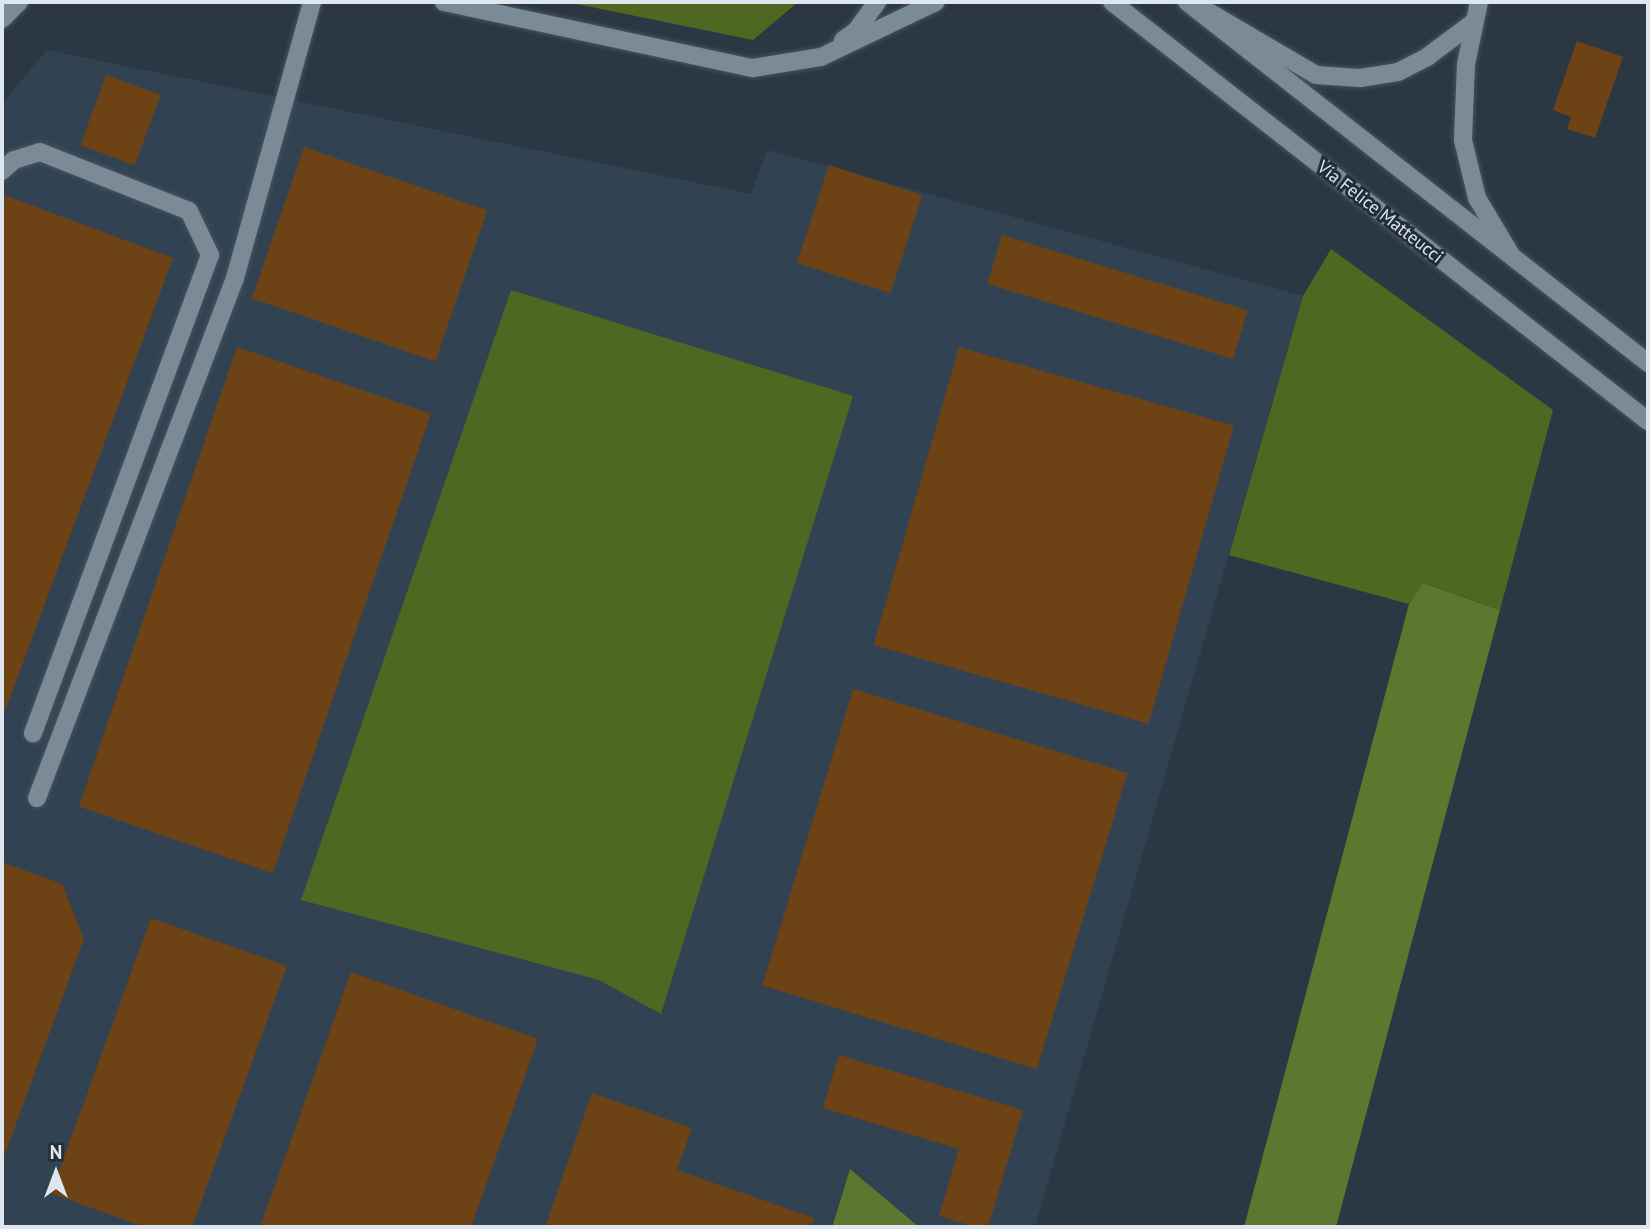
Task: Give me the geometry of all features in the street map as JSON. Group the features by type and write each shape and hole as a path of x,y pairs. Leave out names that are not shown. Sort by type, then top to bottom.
{"main road":[{"path":"2,19 19,2"},
{"path":"37,798 235,278 312,2"},
{"path":"444,2 752,68 821,57 936,2"},
{"path":"821,57 856,31 877,2"},
{"name":"Via Felice Matteucci","path":"1112,2 1648,421"},
{"path":"1189,2 1316,75 1349,78 1398,72 1427,57 1474,22"},
{"path":"1189,2 1648,363"},
{"path":"1479,2 1462,100 1463,140 1477,198 1512,258"},
{"path":"2,171 14,160 40,152 189,211 210,255 33,733"}],"shaded area":[{"path":"47,50 751,194 767,150 1303,296 1035,1227 919,1227 850,1169 831,1227 2,1227 2,104"}],"green space":[{"path":"567,2 798,2 753,40"},
{"path":"1331,249 1553,410 1500,610 1424,583 1409,604 1229,555 1303,296"},
{"path":"511,290 853,396 661,1014 599,980 301,900"},
{"path":"1423,583 1500,610 1336,1227 1244,1227 1409,604"},
{"path":"850,1169 919,1227 832,1227"}],"building":[{"path":"1577,41 1623,57 1595,138 1567,129 1571,117 1553,110"},
{"path":"106,75 161,95 135,165 80,145"},
{"path":"304,147 487,210 435,361 252,298"},
{"path":"829,165 922,195 890,293 797,263"},
{"path":"4,195 173,258 5,711 2,710"},
{"path":"1002,235 1248,310 1233,359 987,284"},
{"path":"237,347 431,414 273,873 79,807"},
{"path":"959,347 1234,426 1148,724 874,645"},
{"path":"853,689 1127,773 1037,1069 762,985"},
{"path":"2,862 62,884 84,939 2,1162"},
{"path":"151,918 287,966 192,1227 144,1227 51,1193"},
{"path":"351,972 538,1039 471,1227 260,1227"},
{"path":"839,1055 1023,1110 988,1227 976,1227 939,1216 959,1149 823,1108"},
{"path":"592,1093 692,1128 677,1170 814,1218 811,1227 545,1227"}]}
